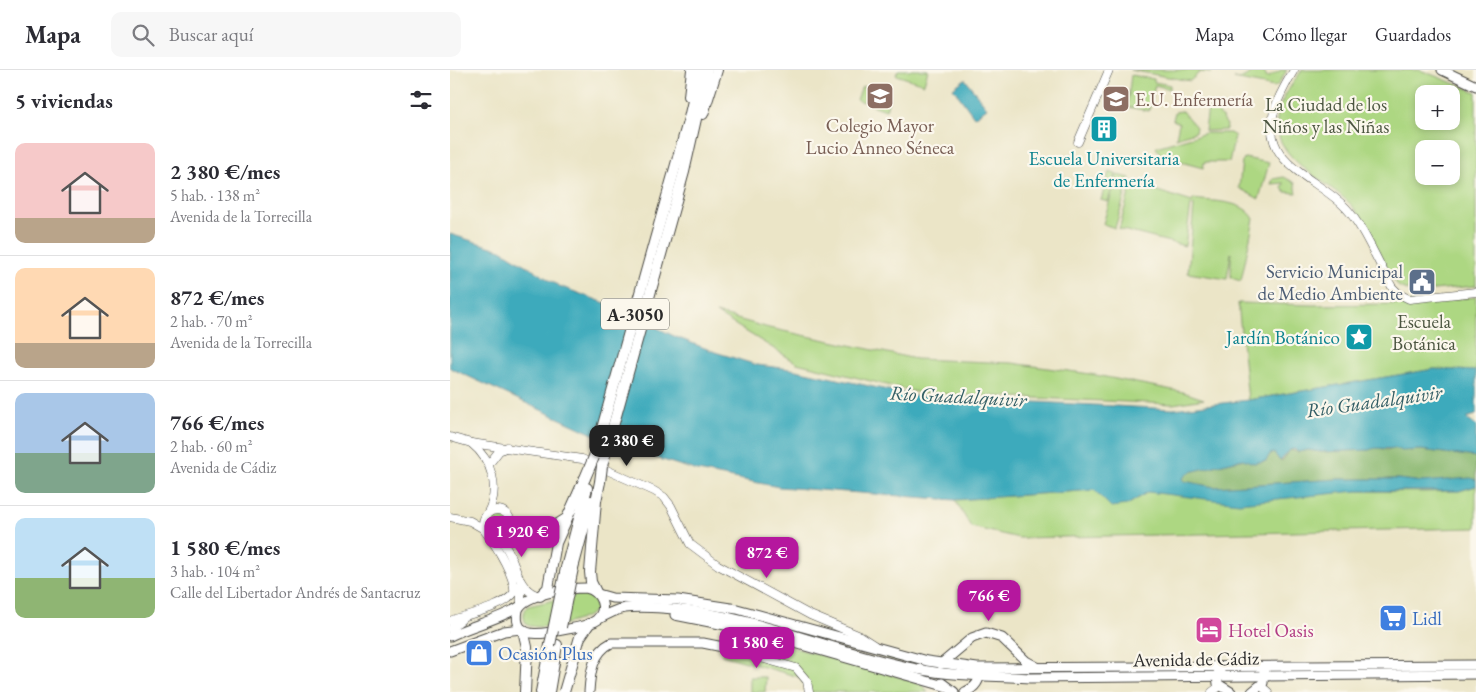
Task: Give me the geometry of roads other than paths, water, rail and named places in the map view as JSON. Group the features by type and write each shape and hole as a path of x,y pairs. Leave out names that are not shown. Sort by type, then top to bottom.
{"highway":[{"path":"683,139 692,70"},
{"name":"A-3050","path":"593,480 602,466 679,171 683,139 700,70"},
{"name":"A-3050","path":"593,480 594,458 679,171 691,148 707,70"},
{"path":"691,148 717,70"},
{"path":"540,596 549,585 552,557 566,519 593,480"},
{"path":"541,692 553,646 569,568 593,480"},
{"path":"593,480 596,501 590,572 591,582 597,593"},
{"path":"512,526 522,532 536,532 550,529 566,519"},
{"path":"564,692 580,637 591,623"},
{"path":"522,629 527,647 525,692"},
{"path":"549,692 553,646"}],"main road":[{"path":"1442,70 1476,86"},
{"name":"Avenida de Cádiz","path":"520,605 540,596 584,588 612,598 678,600 737,609 877,649 945,682"},
{"path":"591,623 602,610 602,602 597,593"},
{"path":"450,652 504,631 522,629 516,616 520,605"},
{"path":"450,636 466,628 508,613 520,605"},
{"name":"Avenida de Cádiz","path":"625,608 738,627 822,651 945,682 978,671 1042,668 1252,667 1264,671 1476,674"},
{"name":"Avenida de Cádiz","path":"522,629 538,634 591,623 625,608 672,609 716,615 853,651 918,669 945,682"},
{"path":"713,622 722,628 724,643"},
{"path":"724,643 731,630 738,627"},
{"name":"Avenida de Cádiz","path":"945,682 972,638 986,633 1002,638 1026,661 1042,668"},
{"path":"589,692 597,655 600,650 611,643 724,643"},
{"name":"Avenida de Cádiz","path":"822,651 837,649 853,651"},
{"name":"Avenida de Cádiz","path":"978,671 1000,676 1039,678 1216,675 1264,671 1476,665"},
{"path":"1231,692 1220,686 1216,675 1221,671 1243,670 1252,667"},
{"path":"974,687 978,671"},
{"path":"1252,692 1264,689 1264,671"},
{"path":"965,692 1000,676"}],"street":[{"path":"1078,142 1109,70"},
{"path":"1294,70 1274,106 1271,128 1275,142 1292,167 1346,208 1392,287 1399,294 1409,299 1476,292"},
{"path":"450,437 471,443 582,459 654,491 664,497 693,547 723,568 818,619 860,636 877,649"},
{"path":"471,443 482,452 489,464 494,498 510,518 512,526 501,537"},
{"path":"489,464 499,451 507,447"},
{"path":"450,621 508,599 514,591 499,550 486,532 486,515 494,498"},
{"path":"470,521 496,510 502,510"},
{"path":"450,517 470,521 486,532 501,537 520,579 523,593 520,605"},
{"path":"520,579 529,591 540,596"},
{"path":"450,629 472,614"},
{"path":"724,643 740,653 791,666 800,671 807,681 809,692"},
{"path":"1212,692 1220,686"}],"water":[{"path":"965,79 987,108 974,117 953,88"},
{"name":"Río Guadalquivir","path":"450,234 501,250 559,286 608,304 676,337 715,352 757,365 791,369 915,396 1173,409 1248,400 1434,369 1476,371 1476,415 1466,418 1476,426 1476,457 1421,450 1402,451 1395,448 1321,452 1308,450 1298,452 1294,449 1290,450 1280,461 1274,453 1270,454 1266,461 1253,463 1243,459 1190,472 1183,478 1184,481 1214,487 1338,479 1399,479 1422,482 1471,478 1476,480 1476,486 1459,491 1357,491 1239,503 1148,492 1127,505 1111,507 1094,490 955,500 779,487 698,471 621,447 450,368"}],"place":[{"name":"Colegio Mayor Lucio Anneo Séneca","path":"880,96"},
{"name":"E.U. Enfermería","path":"1116,99"},
{"name":"Escuela Universitaria de Enfermería","path":"1104,129"},
{"name":"Servicio Municipal de Medio Ambiente","path":"1422,282"},
{"name":"Jardín Botánico","path":"1359,337"},
{"name":"Lidl","path":"1393,618"},
{"name":"Hotel Oasis","path":"1209,630"},
{"name":"Ocasión Plus","path":"479,653"}],"park label":[{"name":"La Ciudad de los Niños y las Niñas","path":"1326,115"},
{"name":"Escuela Botánica","path":"1424,332"}]}
